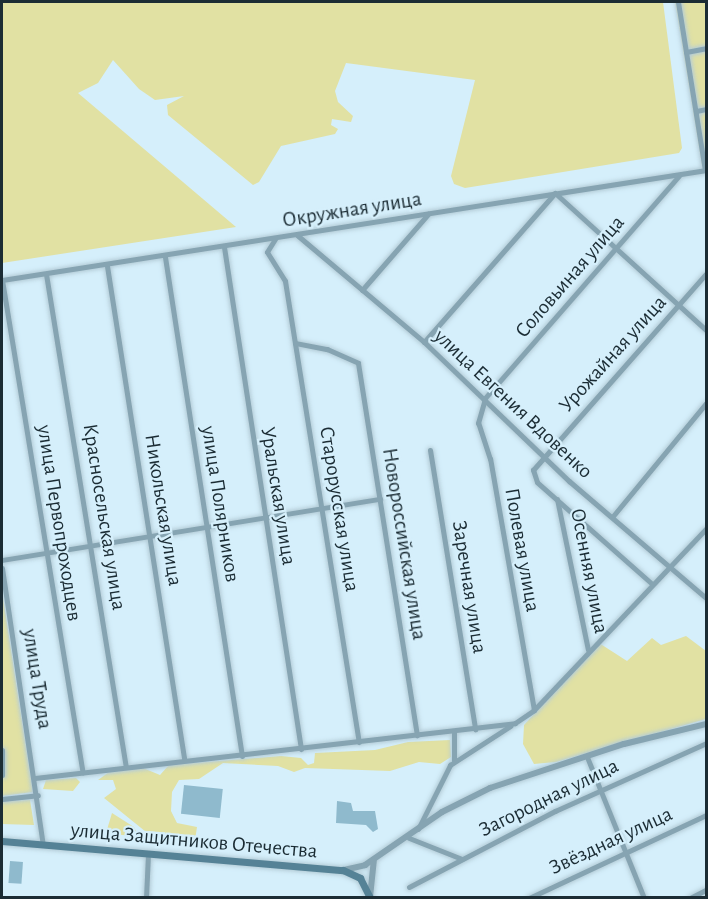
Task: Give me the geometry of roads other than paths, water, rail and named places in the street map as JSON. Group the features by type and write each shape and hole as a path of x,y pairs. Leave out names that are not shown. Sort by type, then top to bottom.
{"main road":[{"name":"улица Защитников Отечества","path":"2,841 343,870 360,878 370,897"}],"street":[{"path":"678,2 706,170"},
{"path":"686,51 706,48"},
{"path":"696,111 706,109"},
{"name":"Окружная улица","path":"2,280 165,257 706,170"},
{"name":"Соловьиная улица","path":"485,398 680,176"},
{"path":"424,342 555,193 706,330"},
{"path":"362,290 428,214"},
{"name":"улица Евгения Вдовенко","path":"297,236 424,342 544,455 706,598"},
{"name":"Старорусская улица","path":"274,238 268,257 285,281 359,742"},
{"name":"Уральская улица","path":"224,247 301,749"},
{"name":"улица Полярников","path":"165,257 242,756"},
{"name":"Никольская улица","path":"107,266 184,759"},
{"name":"Красносельская улица","path":"46,274 126,766"},
{"name":"Урожайная улица","path":"544,455 706,274"},
{"name":"улица Первопроходцев","path":"2,280 83,772"},
{"name":"Новороссийская улица","path":"295,343 354,360 380,499 417,735"},
{"name":"Полевая улица","path":"485,398 478,427 489,459 534,710"},
{"path":"613,516 706,403"},
{"name":"Заречная улица","path":"430,450 475,729"},
{"path":"544,455 535,466 534,478 651,583"},
{"name":"Осенняя улица","path":"557,498 588,650"},
{"path":"2,560 380,499"},
{"path":"454,761 534,710 651,583 706,530"},
{"name":"улица Труда","path":"2,568 38,795 43,845"},
{"path":"35,778 184,759 242,756 417,735 454,733 515,723"},
{"path":"343,870 376,858 475,794 587,757 706,724"},
{"path":"417,830 454,761 454,733"},
{"name":"Загородная улица","path":"409,887 600,789 706,743"},
{"path":"2,750 2,774"},
{"path":"587,757 644,897"},
{"path":"2,799 38,795"},
{"name":"Звёздная улица","path":"529,897 623,850 706,814"},
{"path":"409,838 462,859"},
{"path":"146,897 148,854"},
{"path":"370,897 370,869 376,858"},
{"path":"690,897 706,890"}]}
